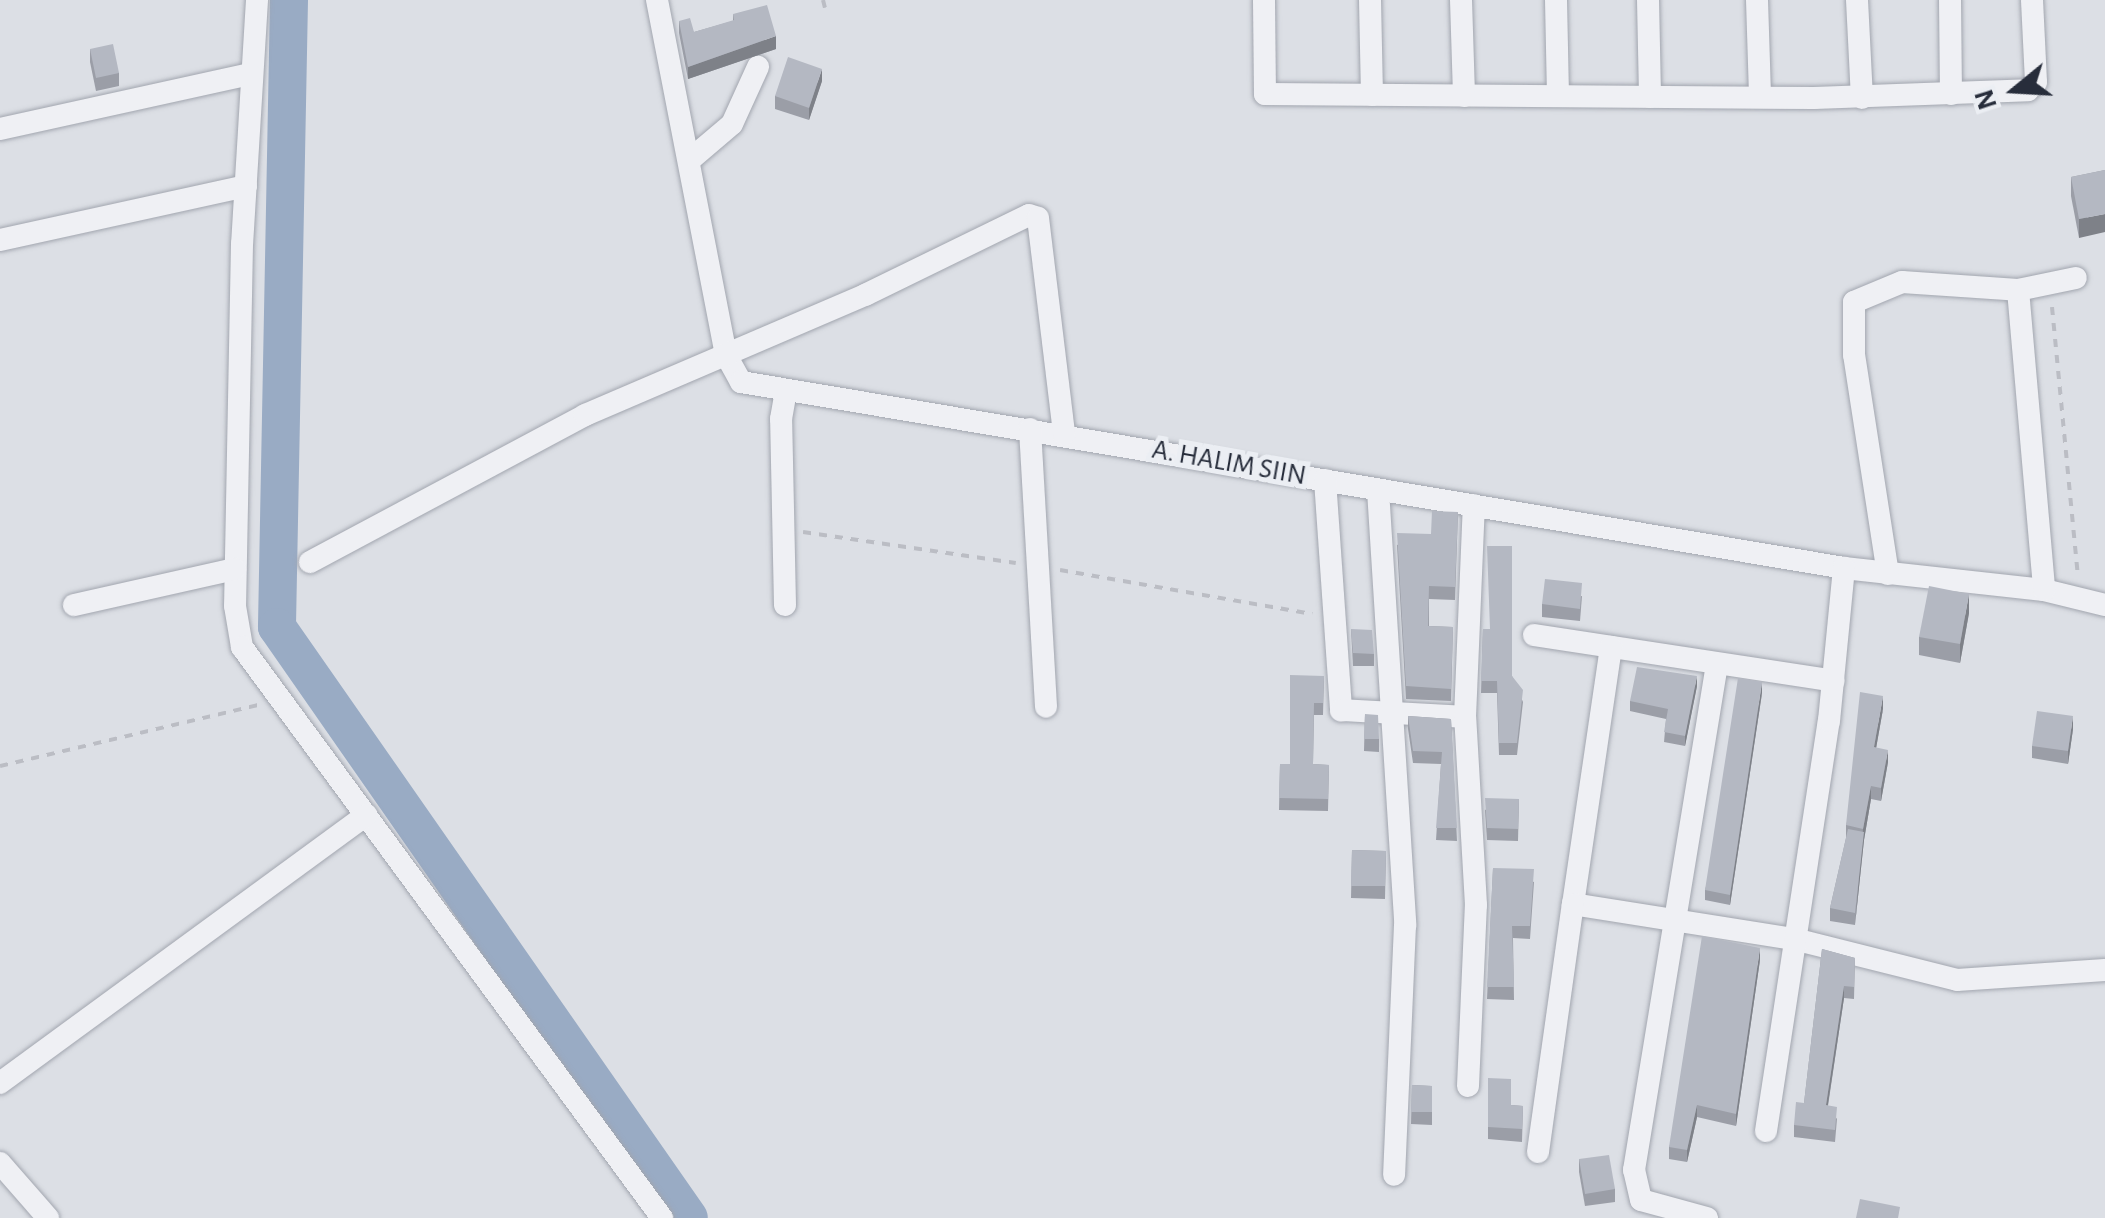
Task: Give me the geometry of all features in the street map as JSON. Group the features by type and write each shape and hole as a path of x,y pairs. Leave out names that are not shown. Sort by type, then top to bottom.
{"street":[{"path":"257,0 250,74 235,569 242,647 662,1218"},
{"path":"657,0 692,158 726,355"},
{"path":"1264,0 1265,94 1760,98 1862,98 2034,87 2032,0"},
{"path":"1370,0 1372,95"},
{"path":"1461,0 1464,96"},
{"path":"1556,0 1558,96"},
{"path":"1648,0 1650,97"},
{"path":"1758,0 1760,98"},
{"path":"1857,0 1862,98"},
{"path":"1950,0 1951,94"},
{"path":"692,158 732,124 758,67"},
{"path":"0,129 250,74"},
{"path":"0,240 246,186"},
{"path":"310,562 585,415 1033,214 1064,434"},
{"path":"1888,574 1854,355 1854,302 1902,282 2018,290 2076,278"},
{"path":"2018,290 2044,590"},
{"name":"A. HALIM SIIN","path":"726,355 741,382 783,404 1064,434 1844,568 2044,590 2105,605"},
{"path":"783,404 786,605"},
{"path":"1030,430 1046,707"},
{"path":"1325,480 1341,710 1465,717"},
{"path":"1378,490 1405,925 1394,1175"},
{"path":"1468,1086 1476,905 1465,717 1474,506"},
{"path":"1766,1131 1832,682 1844,568"},
{"path":"74,606 235,569"},
{"path":"1534,635 1832,682"},
{"path":"1538,1152 1611,647"},
{"path":"1707,1218 1654,1206 1636,1188 1717,664"},
{"path":"0,1083 366,815"},
{"path":"1574,904 1794,939 1956,980 2105,970"},
{"path":"0,1163 48,1218"}],"path":[{"path":"823,0 824,8"},
{"path":"2050,284 2080,600"},
{"path":"0,766 281,699"}],"building":[{"path":"767,5 776,36 688,67 679,21 690,18 694,32 734,20 733,14"},
{"path":"113,44 119,73 96,78 90,49"},
{"path":"788,57 822,69 809,108 775,96"},
{"path":"2105,170 2105,214 2079,219 2071,177"},
{"path":"1432,511 1458,512 1455,587 1429,586 1428,626 1453,627 1451,689 1406,686 1397,533 1431,534"},
{"path":"1487,546 1512,546 1512,676 1523,690 1517,743 1499,743 1497,681 1481,681 1483,629 1490,629"},
{"path":"1545,579 1582,583 1580,609 1542,604"},
{"path":"1929,586 1969,594 1960,644 1919,637"},
{"path":"1351,629 1372,630 1374,654 1353,653"},
{"path":"1637,667 1697,676 1685,736 1664,732 1668,709 1630,701"},
{"path":"1290,675 1324,676 1323,703 1314,703 1313,764 1329,765 1328,799 1279,798 1280,764 1290,764"},
{"path":"1738,678 1762,682 1730,895 1705,890"},
{"path":"1860,692 1883,696 1874,747 1888,750 1881,788 1871,786 1863,829 1846,825"},
{"path":"2037,711 2073,716 2068,751 2032,746"},
{"path":"1365,714 1378,715 1379,739 1364,739"},
{"path":"1408,716 1451,719 1457,828 1436,828 1442,752 1413,751"},
{"path":"1485,798 1519,799 1518,829 1487,828"},
{"path":"1848,829 1864,832 1855,913 1830,908"},
{"path":"1352,850 1386,851 1385,886 1351,886"},
{"path":"1493,868 1534,869 1530,926 1512,926 1514,987 1487,987"},
{"path":"1702,936 1760,948 1736,1114 1697,1105 1687,1150 1669,1147"},
{"path":"1822,949 1855,958 1854,987 1844,986 1826,1105 1837,1107 1835,1130 1794,1125 1796,1102 1804,1103"},
{"path":"1488,1078 1511,1079 1511,1105 1523,1106 1522,1129 1488,1127"},
{"path":"1412,1085 1432,1086 1432,1112 1411,1112"},
{"path":"1609,1155 1615,1189 1585,1194 1579,1159"},
{"path":"1860,1199 1900,1207 1898,1218 1856,1218"}],"waterway":[{"path":"289,0 277,627 689,1218"}]}
